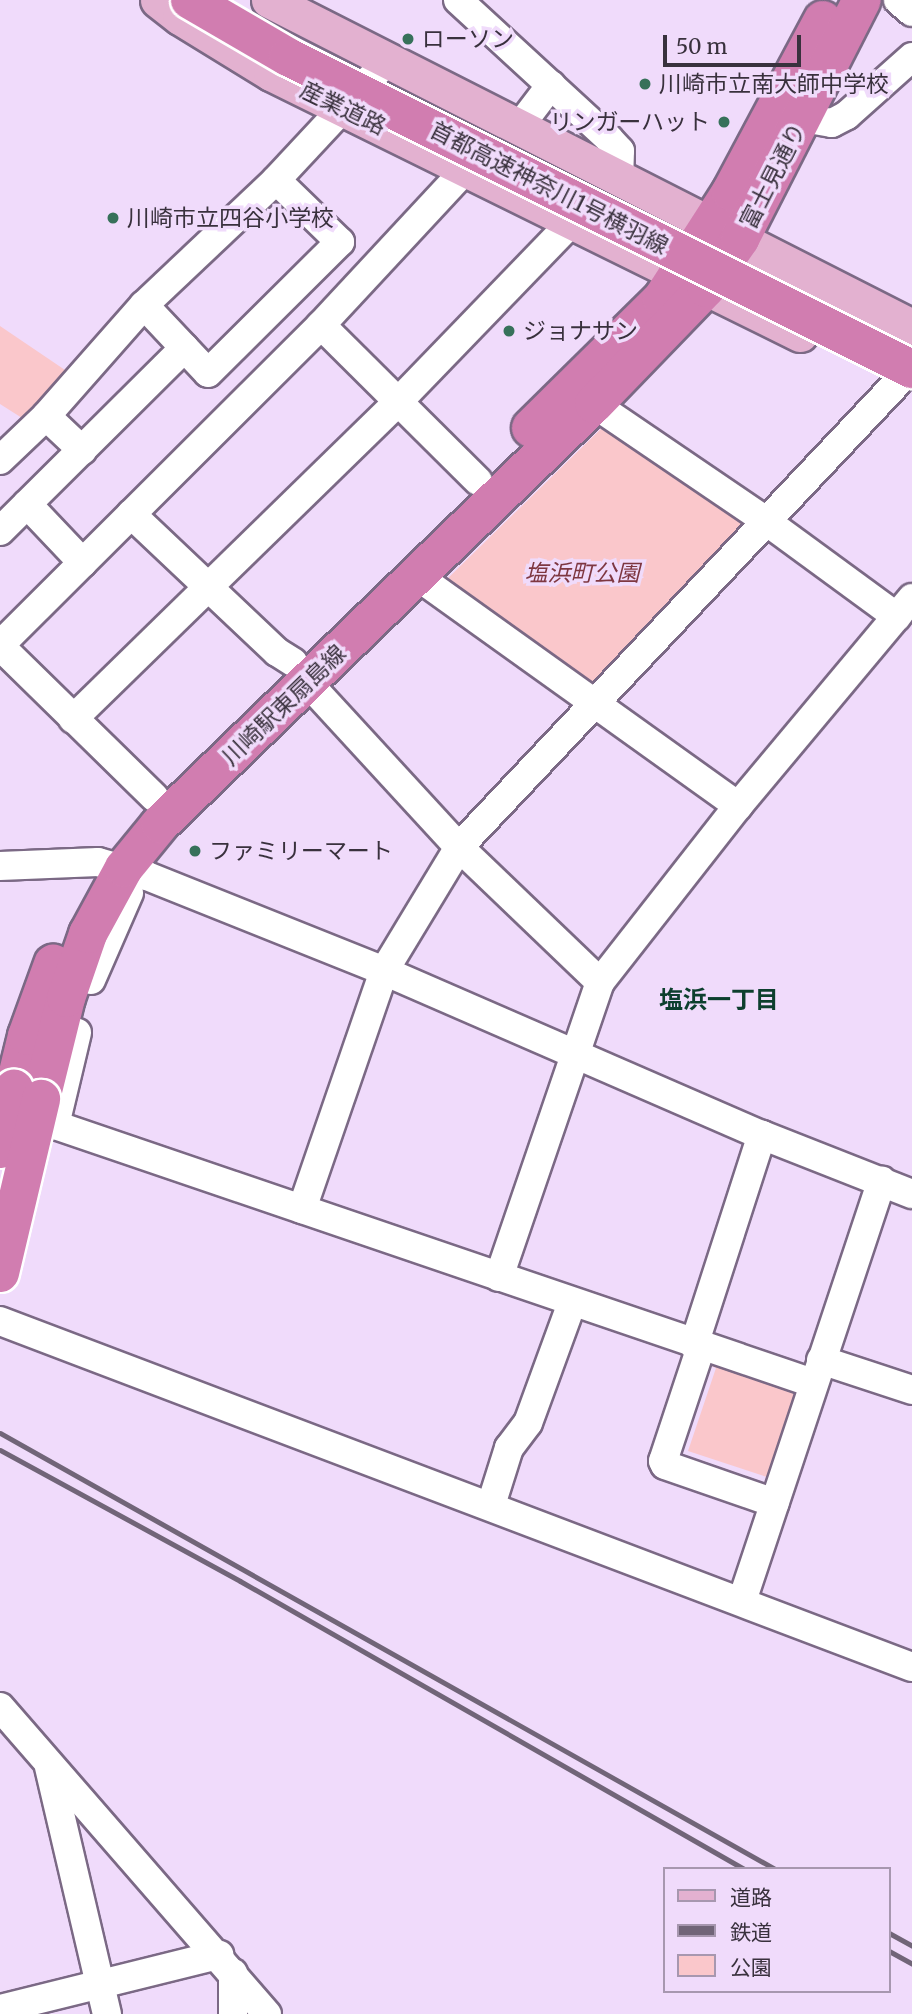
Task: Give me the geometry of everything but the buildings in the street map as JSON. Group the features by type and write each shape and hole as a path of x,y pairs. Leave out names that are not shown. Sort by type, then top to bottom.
{"highway":[{"name":"首都高速神奈川1号横羽線","path":"190,0 300,63 907,380"},
{"name":"首都高速神奈川1号横羽線","path":"233,0 294,35 912,345"},
{"name":"富士見通り","path":"726,231 835,0"},
{"name":"富士見通り","path":"726,231 803,118 862,0"},
{"name":"川崎駅東扇島線","path":"111,865 117,834 194,755 417,576 594,404 692,281 726,231"},
{"name":"川崎駅東扇島線","path":"0,1273 44,988 67,926 111,865 160,824 478,481 663,299 692,281"},
{"name":"川崎駅東扇島線","path":"0,1149 27,1106"}],"main road":[{"name":"産業道路","path":"159,0 180,18 271,73 571,223 907,380"},
{"path":"289,4 387,61 619,176 912,327"}],"street":[{"path":"458,0 620,151 619,176"},
{"path":"898,0 912,12"},
{"path":"803,118 832,123 847,115 912,57"},
{"path":"0,460 46,415 144,304 276,180 341,107 387,61"},
{"path":"519,127 551,85"},
{"path":"154,797 0,646 318,328 466,169"},
{"path":"144,304 208,373 340,242 276,180"},
{"path":"73,719 398,402 571,223"},
{"path":"283,300 318,328 398,402 478,481"},
{"path":"0,531 184,348"},
{"path":"302,1209 384,971 459,847 766,521 907,380"},
{"path":"499,1277 600,982 738,806 904,607 766,521 594,404"},
{"path":"46,415 82,450"},
{"path":"27,505 83,563"},
{"path":"131,514 300,672 459,847 600,982"},
{"path":"417,576 738,806"},
{"path":"111,865 129,896 100,954 84,1001 27,1106 302,1209 698,1346 912,1390"},
{"path":"0,866 111,865 577,1047 762,1135 912,1194"},
{"path":"762,1135 663,1461 665,1465 775,1503"},
{"path":"742,1601 882,1181"},
{"path":"491,1505 509,1448 527,1423 572,1303"},
{"path":"0,1321 491,1505 912,1667"},
{"path":"0,1707 267,2014"},
{"path":"47,1761 107,2014"},
{"path":"0,2009 100,1984 226,1964"},
{"path":"226,1964 233,2014"}],"green space":[{"path":"0,326 68,372 30,418 22,418 0,404"},
{"name":"塩浜町公園","path":"608,422 748,519 748,530 596,688 443,583"},
{"path":"705,1359 798,1384 804,1398 776,1480 688,1451 716,1368 703,1363"}],"railway":[{"path":"0,1433 771,1867"},
{"path":"0,1450 240,1581 740,1867"},
{"path":"891,1934 912,1946"},
{"path":"891,1952 912,1964"}],"place":[{"name":"ローソン","path":"408,39"},
{"name":"川崎市立南大師中学校","path":"645,84"},
{"name":"リンガーハット","path":"724,122"},
{"name":"川崎市立四谷小学校","path":"113,218"},
{"name":"ジョナサン","path":"509,331"},
{"name":"ファミリーマート","path":"195,851"}],"district":[{"name":"塩浜一丁目","path":"719,1000"}]}
